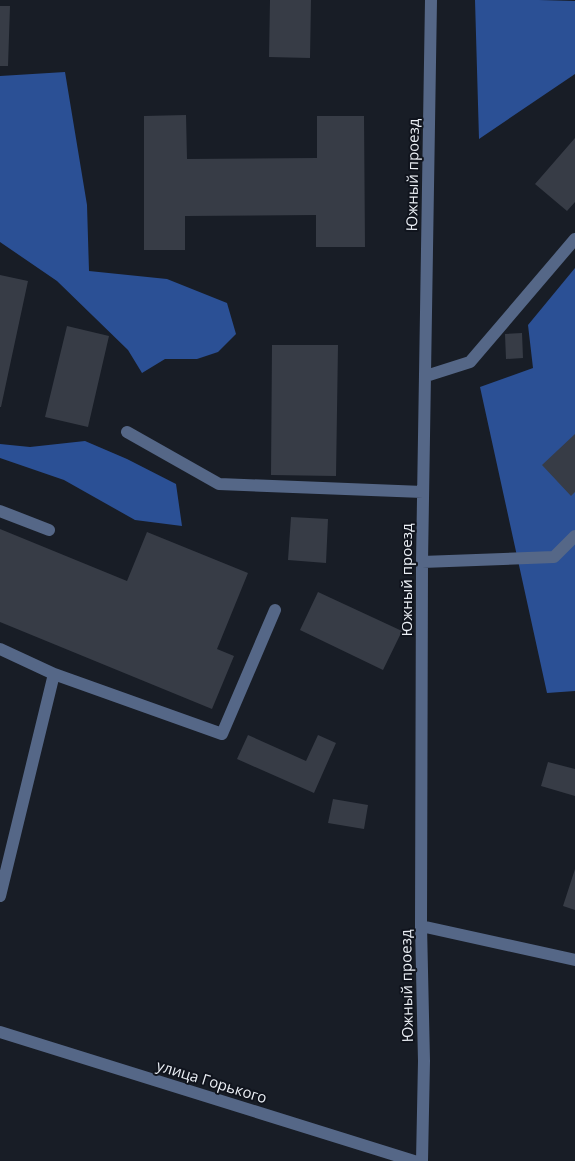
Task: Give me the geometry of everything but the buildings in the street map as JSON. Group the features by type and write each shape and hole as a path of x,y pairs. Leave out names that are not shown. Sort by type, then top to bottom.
{"street":[{"name":"Южный проезд","path":"422,1161 424,1061 421,926 422,562 431,0"},
{"path":"426,376 470,362 575,238"},
{"path":"127,432 219,484 423,492"},
{"path":"0,511 49,530"},
{"path":"422,562 554,557 575,536"},
{"path":"0,649 54,674 222,734 275,610"},
{"path":"0,896 54,674"},
{"path":"421,926 575,960"},
{"name":"улица Горького","path":"0,1032 414,1161"}],"shaded area":[{"path":"475,0 575,1 575,74 479,139"},
{"path":"65,72 87,205 89,271 167,279 227,303 236,334 218,352 197,359 165,359 142,373 128,350 57,281 0,242 0,76"},
{"path":"575,268 575,691 547,693 480,387 533,368 528,325"},
{"path":"85,441 127,459 176,484 182,526 135,520 64,480 0,458 0,444 30,447"}]}
